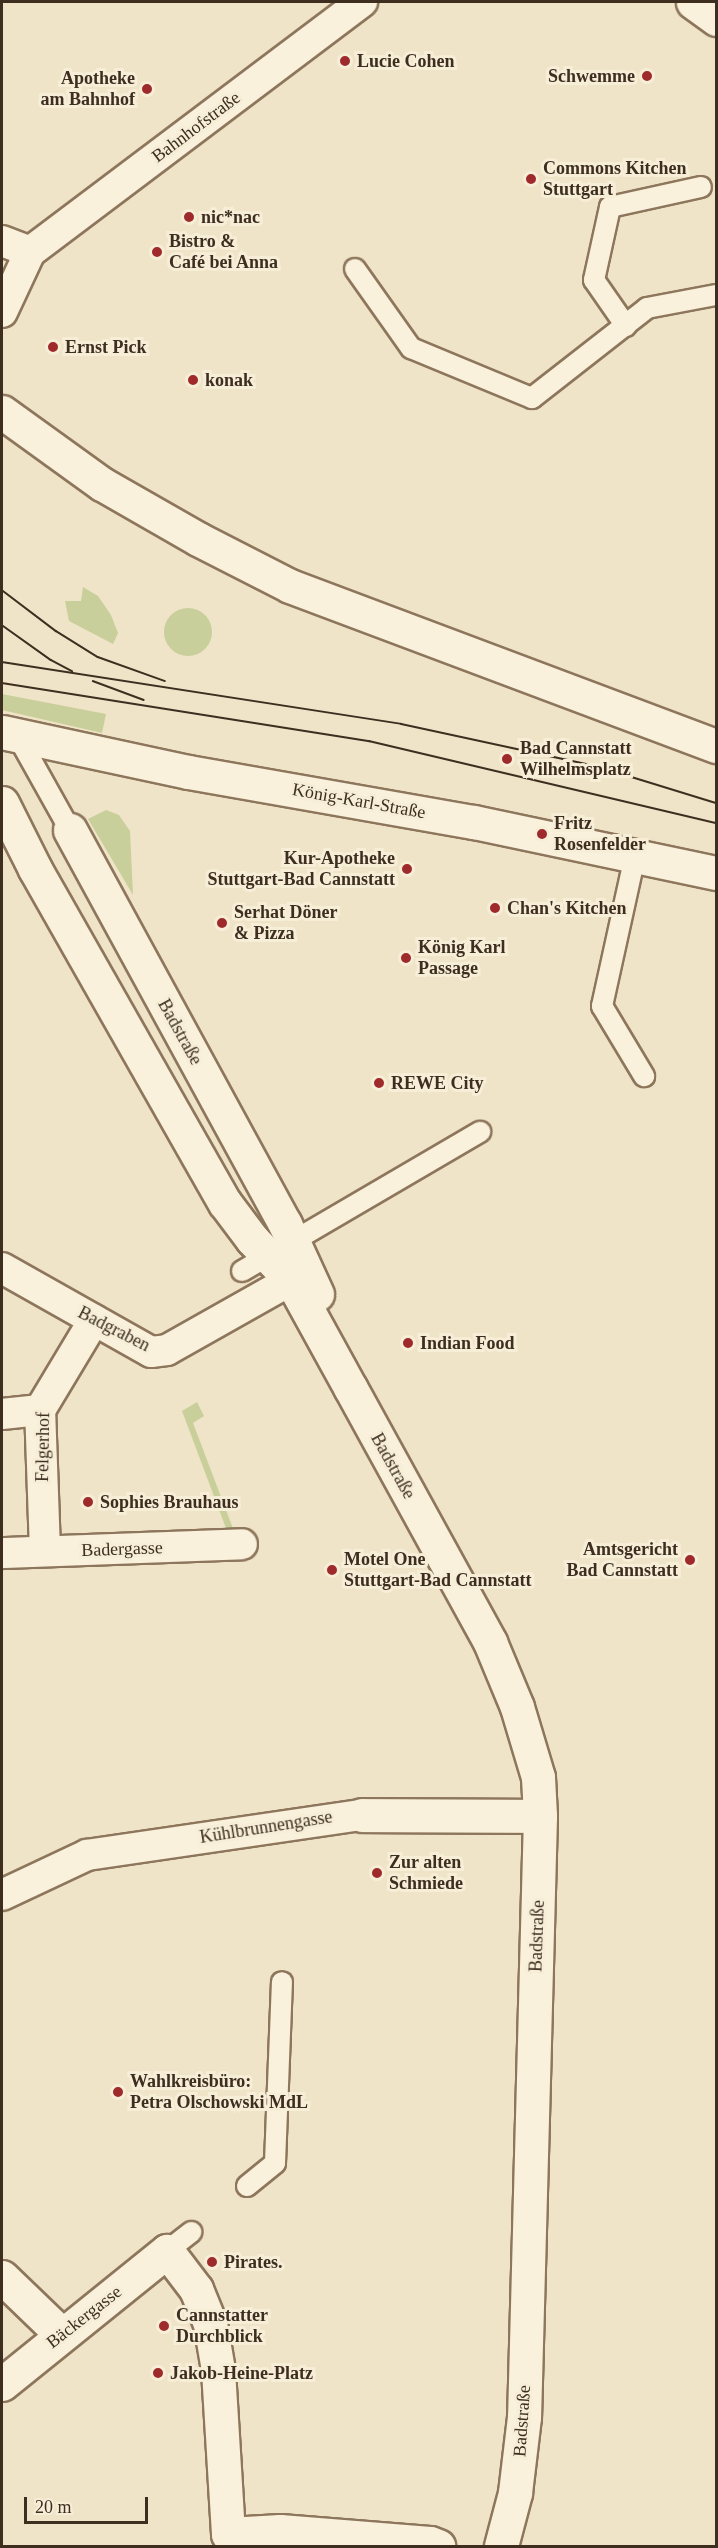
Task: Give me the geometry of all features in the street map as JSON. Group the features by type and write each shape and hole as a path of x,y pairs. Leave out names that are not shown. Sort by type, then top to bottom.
{"street":[{"name":"Bahnhofstraße","path":"2,312 30,252 362,2"},
{"path":"693,2 717,19"},
{"path":"2,241 30,252"},
{"path":"2,412 102,484 290,586 717,746"},
{"name":"König-Karl-Straße","path":"9,734 189,772 452,818 717,873"},
{"name":"Badstraße","path":"2,803 35,869 225,1203 252,1239 330,1321 340,1370"},
{"name":"Badstraße","path":"70,830 268,1256 291,1280 500,1664 517,1707 538,1777 540,1816 524,2417 515,2493 501,2547"},
{"name":"Badgraben","path":"2,1268 151,1352 167,1350 291,1280"},
{"name":"Felgerhof","path":"45,1551 40,1410 94,1320"},
{"path":"2,1414 40,1410"},
{"name":"Badergasse","path":"2,1553 242,1545"},
{"name":"Kühlbrunnengasse","path":"2,1895 87,1855 362,1815 540,1816"},
{"name":"Bäckergasse","path":"2,2384 61,2334 179,2242 210,2324 218,2370 220,2540"},
{"path":"2,2277 61,2334"},
{"path":"220,2540 283,2539 430,2543 438,2547"}],"lane":[{"path":"626,326 594,280 610,207 701,188"},
{"path":"355,269 411,348 532,398 648,308 717,295"},
{"name":"Badstraße","path":"9,734 70,830"},
{"path":"635,856 602,1005 644,1076"},
{"path":"268,1256 480,1131"},
{"path":"247,2186 275,2163 282,1982"}],"green space":[{"path":"83,587 98,596 111,615 118,633 113,644 69,621 65,601 81,601"},
{"path":"188,608 205,615 212,632 205,649 188,656 171,649 164,632 171,615"},
{"path":"2,694 106,714 102,733 2,710"},
{"path":"106,810 119,815 130,831 133,895 88,819"},
{"path":"197,1402 204,1416 193,1423 234,1531 227,1531 182,1411"}],"tram line":[{"path":"2,590 56,631 98,657 165,681"},
{"path":"2,625 51,660 72,671"},
{"path":"2,662 401,724 596,766 716,803"},
{"path":"93,681 144,700"},
{"path":"2,683 369,741 716,823"}],"place":[{"name":"Lucie Cohen","path":"345,61"},
{"name":"Schwemme","path":"647,76"},
{"name":"Apotheke am Bahnhof","path":"147,89"},
{"name":"Commons Kitchen Stuttgart","path":"531,179"},
{"name":"nic*nac","path":"189,217"},
{"name":"Bistro & Café bei Anna","path":"157,252"},
{"name":"Ernst Pick","path":"53,347"},
{"name":"konak","path":"193,380"},
{"name":"Bad Cannstatt Wilhelmsplatz","path":"507,759"},
{"name":"Fritz Rosenfelder","path":"542,834"},
{"name":"Kur-Apotheke Stuttgart-Bad Cannstatt","path":"407,869"},
{"name":"Chan's Kitchen","path":"495,908"},
{"name":"Serhat Döner & Pizza","path":"222,923"},
{"name":"König Karl Passage","path":"406,958"},
{"name":"REWE City","path":"379,1083"},
{"name":"Indian Food","path":"408,1343"},
{"name":"Sophies Brauhaus","path":"88,1502"},
{"name":"Amtsgericht Bad Cannstatt","path":"690,1560"},
{"name":"Motel One Stuttgart-Bad Cannstatt","path":"332,1570"},
{"name":"Zur alten Schmiede","path":"377,1873"},
{"name":"Wahlkreisbüro: Petra Olschowski MdL","path":"118,2092"},
{"name":"Pirates.","path":"212,2262"},
{"name":"Cannstatter Durchblick","path":"164,2326"},
{"name":"Jakob-Heine-Platz","path":"158,2373"}]}
